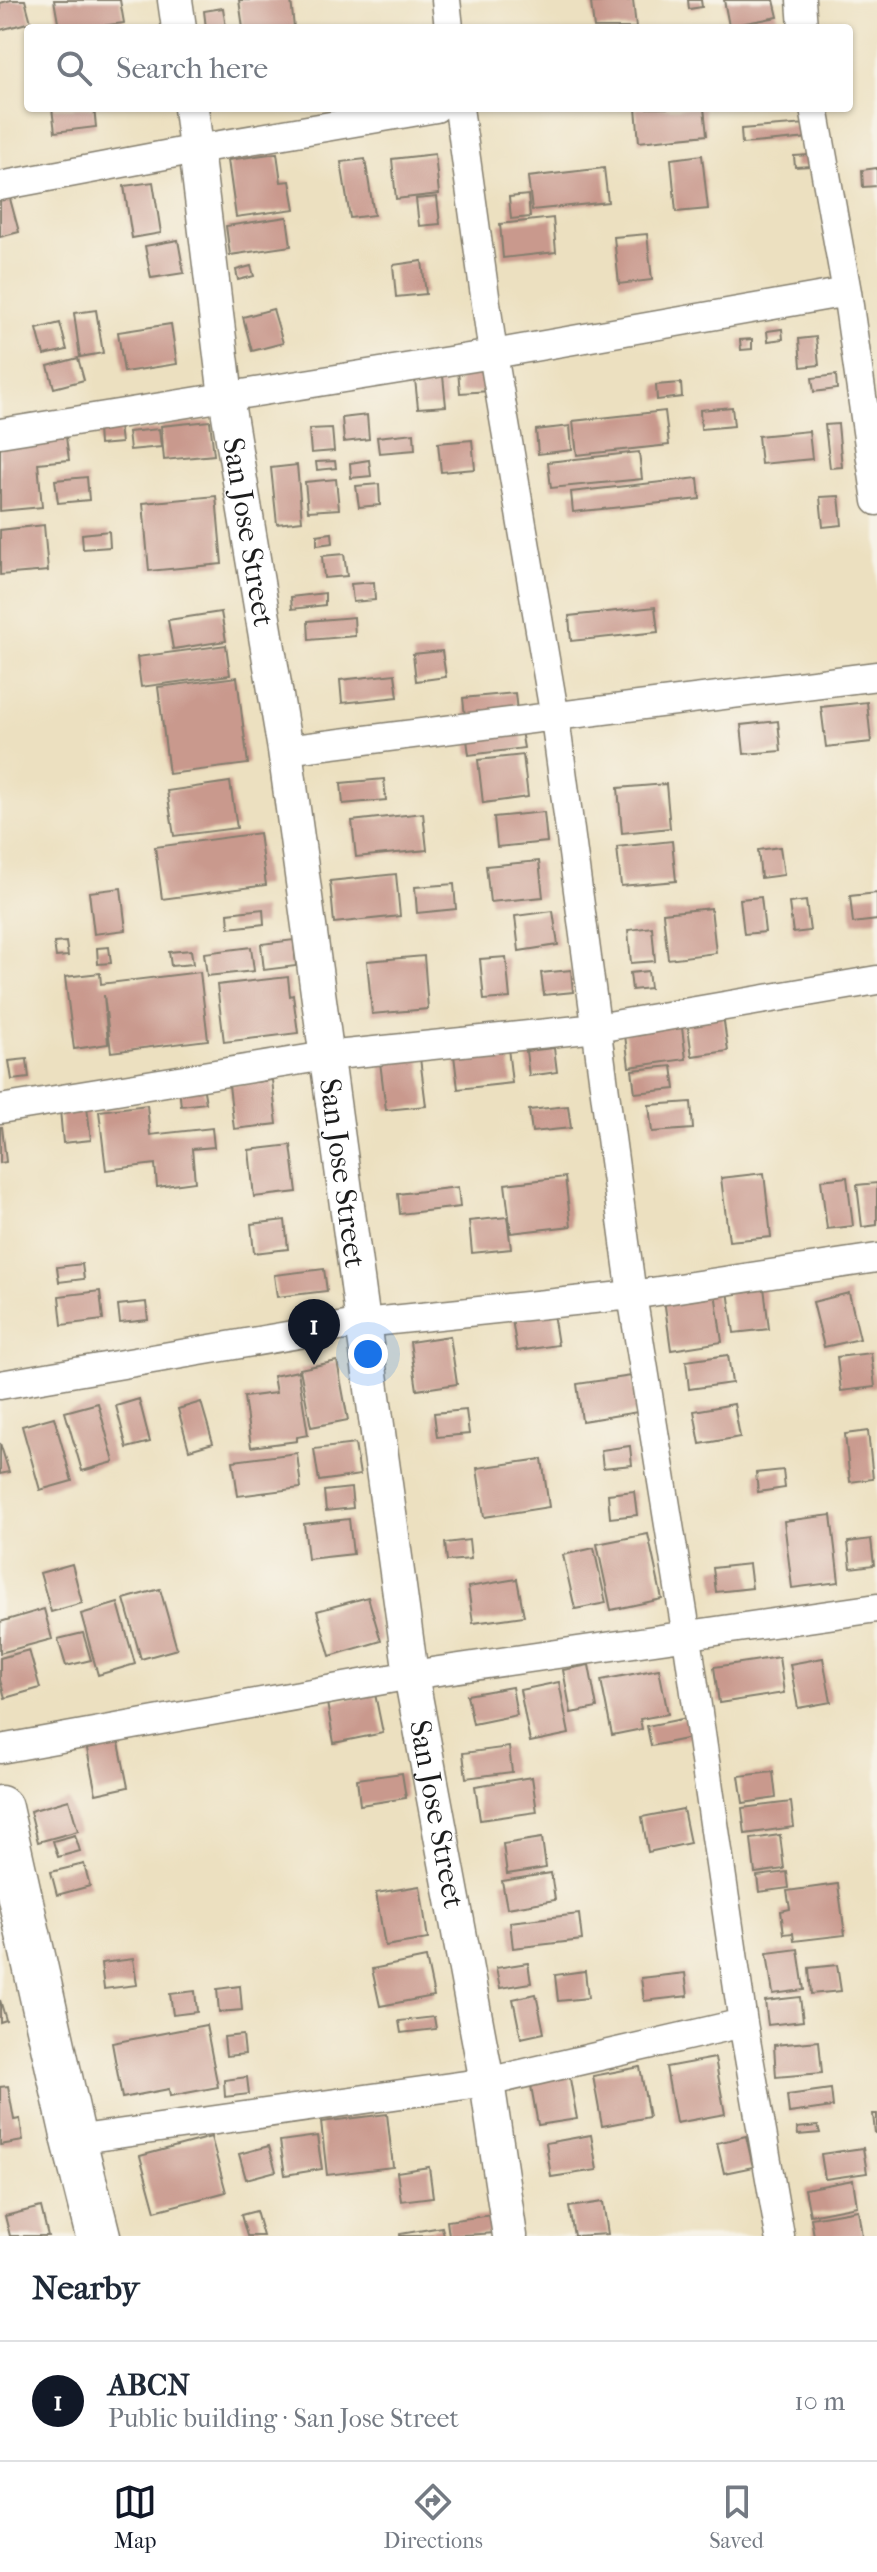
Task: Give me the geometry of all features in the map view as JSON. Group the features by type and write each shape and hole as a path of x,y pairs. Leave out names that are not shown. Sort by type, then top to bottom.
{"main road":[{"path":"0,1808 98,2236"}],"street":[{"path":"175,0 178,24"},
{"path":"446,0 449,24"},
{"path":"801,0 803,24"},
{"name":"San Jose Street","path":"192,112 226,397 285,750 411,1675 487,2082 510,2236"},
{"path":"0,186 413,112"},
{"path":"460,112 493,354 555,718 632,1295 687,1637 743,2023 780,2236"},
{"path":"815,112 847,292 877,501"},
{"path":"0,433 493,354 847,292"},
{"path":"285,750 877,676"},
{"path":"0,1109 326,1056 597,1028 877,980"},
{"path":"0,1385 363,1323 632,1295 877,1258"},
{"path":"0,1749 411,1675 877,1608"},
{"path":"74,2140 487,2082 743,2023"}],"building":[{"path":"25,0 31,22 0,30 0,3"},
{"path":"54,0 120,0 124,23 58,24"},
{"path":"239,0 291,0 294,24 242,24"},
{"path":"633,0 636,24 594,24 591,3"},
{"path":"688,0 701,0 702,7 689,9"},
{"path":"724,0 774,0 778,17 729,24"},
{"path":"223,8 225,24 206,24 204,11"},
{"path":"52,112 94,112 96,127 55,132"},
{"path":"636,112 704,112 707,135 639,142"},
{"path":"807,124 809,138 742,144 741,129"},
{"path":"277,153 281,182 290,181 295,209 236,217 228,160"},
{"path":"435,154 439,194 396,199 392,159"},
{"path":"702,155 708,209 676,212 671,159"},
{"path":"809,155 810,166 795,167 794,156"},
{"path":"365,159 374,215 350,218 341,162"},
{"path":"604,168 608,202 532,210 528,177"},
{"path":"877,168 877,186 863,187 862,170"},
{"path":"153,182 161,233 132,238 124,186"},
{"path":"9,195 19,232 0,237 0,197"},
{"path":"528,195 530,217 511,219 509,197"},
{"path":"437,197 440,224 419,226 416,199"},
{"path":"287,217 291,246 230,255 226,226"},
{"path":"553,218 556,252 503,258 500,224"},
{"path":"647,234 652,280 619,284 614,237"},
{"path":"178,240 184,273 151,278 145,246"},
{"path":"422,261 426,294 396,297 393,265"},
{"path":"251,266 254,276 238,280 236,270"},
{"path":"273,309 283,343 252,351 243,317"},
{"path":"96,310 103,353 80,357 74,313"},
{"path":"60,323 67,350 44,355 37,329"},
{"path":"171,324 177,364 124,372 118,332"},
{"path":"782,329 783,339 768,341 767,331"},
{"path":"816,337 819,365 801,367 799,339"},
{"path":"752,339 752,349 741,350 740,340"},
{"path":"78,358 84,380 54,388 48,366"},
{"path":"488,368 490,391 460,393 458,370"},
{"path":"836,375 837,389 814,392 812,378"},
{"path":"443,376 446,406 418,408 415,379"},
{"path":"681,383 682,397 657,400 656,385"},
{"path":"732,407 734,426 701,429 700,410"},
{"path":"665,411 669,445 577,455 573,421"},
{"path":"367,415 369,439 344,442 342,418"},
{"path":"210,421 214,455 164,460 161,426"},
{"path":"838,424 842,467 830,468 825,425"},
{"path":"119,426 121,443 99,445 98,428"},
{"path":"570,426 572,450 538,454 536,430"},
{"path":"332,428 334,451 311,453 309,429"},
{"path":"159,429 161,447 130,450 128,432"},
{"path":"809,431 812,459 761,464 758,436"},
{"path":"414,433 415,450 379,453 377,437"},
{"path":"66,437 69,460 38,463 42,507 0,511 0,444"},
{"path":"472,440 475,469 441,472 438,443"},
{"path":"639,452 642,479 551,488 548,462"},
{"path":"369,460 371,476 351,478 350,463"},
{"path":"335,461 336,468 317,470 316,462"},
{"path":"297,465 302,521 277,524 271,468"},
{"path":"87,477 89,500 58,503 55,480"},
{"path":"698,478 700,499 573,512 571,492"},
{"path":"336,479 339,509 308,511 305,482"},
{"path":"379,484 380,505 359,507 356,486"},
{"path":"216,496 222,564 149,571 143,503"},
{"path":"839,496 842,525 823,527 820,497"},
{"path":"44,525 48,571 0,575 0,530"},
{"path":"109,531 110,547 83,549 82,534"},
{"path":"332,533 333,543 317,545 317,535"},
{"path":"344,554 347,576 324,578 322,556"},
{"path":"374,582 375,600 353,602 351,584"},
{"path":"325,593 325,605 292,609 291,597"},
{"path":"655,607 658,632 571,641 569,616"},
{"path":"221,612 226,641 173,649 168,620"},
{"path":"354,617 355,636 309,640 308,621"},
{"path":"226,645 230,675 141,687 137,657"},
{"path":"442,651 446,677 416,681 413,654"},
{"path":"395,674 398,697 342,703 340,680"},
{"path":"237,677 248,764 169,774 158,687"},
{"path":"515,693 518,721 466,726 463,698"},
{"path":"867,702 871,742 826,747 821,707"},
{"path":"778,721 781,751 744,754 741,725"},
{"path":"520,725 524,748 469,755 466,732"},
{"path":"523,755 528,797 483,803 478,760"},
{"path":"384,779 386,800 343,804 341,783"},
{"path":"230,782 237,828 174,836 167,791"},
{"path":"666,784 670,828 622,833 618,788"},
{"path":"544,812 547,842 497,847 494,817"},
{"path":"423,813 427,850 356,857 352,821"},
{"path":"259,833 266,885 162,899 155,847"},
{"path":"672,841 676,881 621,886 617,847"},
{"path":"780,847 784,875 761,878 758,850"},
{"path":"539,861 543,897 490,902 486,866"},
{"path":"396,874 400,916 334,923 330,881"},
{"path":"454,884 456,909 417,913 415,887"},
{"path":"121,888 126,930 94,934 89,892"},
{"path":"877,893 877,920 853,923 850,896"},
{"path":"761,897 765,932 744,934 740,899"},
{"path":"806,901 810,931 793,933 789,903"},
{"path":"711,908 716,953 668,959 663,913"},
{"path":"263,909 264,924 229,928 228,913"},
{"path":"553,911 558,945 519,951 515,916"},
{"path":"652,927 655,961 631,963 628,930"},
{"path":"294,940 296,966 264,970 261,944"},
{"path":"66,942 68,956 56,957 54,943"},
{"path":"109,947 111,963 98,964 97,948"},
{"path":"251,947 254,971 207,976 204,953"},
{"path":"191,950 193,964 171,966 169,952"},
{"path":"424,956 428,1009 372,1014 367,961"},
{"path":"506,957 510,998 484,1000 480,959"},
{"path":"571,970 573,992 544,995 541,973"},
{"path":"648,971 650,988 632,990 630,973"},
{"path":"200,972 208,1040 111,1052 104,995 108,1044 74,1049 65,977 100,973 101,984"},
{"path":"288,977 298,1033 224,1042 217,985"},
{"path":"723,1015 728,1051 692,1056 687,1020"},
{"path":"681,1020 686,1059 629,1067 624,1027"},
{"path":"508,1048 512,1083 458,1089 454,1055"},
{"path":"554,1048 557,1072 529,1076 526,1051"},
{"path":"420,1058 426,1106 386,1110 380,1062"},
{"path":"27,1059 29,1078 12,1080 9,1061"},
{"path":"672,1066 675,1089 635,1093 632,1070"},
{"path":"272,1080 277,1124 234,1129 229,1085"},
{"path":"203,1085 206,1103 181,1106 179,1088"},
{"path":"691,1102 693,1129 652,1132 649,1105"},
{"path":"147,1105 150,1135 212,1128 214,1147 192,1149 195,1182 157,1187 155,1164 106,1170 99,1111"},
{"path":"568,1106 571,1128 532,1132 529,1110"},
{"path":"87,1107 91,1140 63,1143 60,1110"},
{"path":"0,1127 6,1162 0,1163"},
{"path":"291,1145 297,1192 254,1197 249,1150"},
{"path":"764,1173 771,1237 729,1241 721,1178"},
{"path":"565,1177 571,1226 511,1233 505,1184"},
{"path":"847,1177 853,1226 827,1229 821,1180"},
{"path":"877,1183 877,1225 862,1227 857,1185"},
{"path":"458,1187 460,1207 400,1214 398,1194"},
{"path":"507,1217 511,1249 472,1253 469,1221"},
{"path":"285,1220 288,1249 254,1253 251,1224"},
{"path":"82,1264 84,1279 59,1282 57,1267"},
{"path":"324,1269 327,1291 277,1297 274,1275"},
{"path":"764,1287 769,1329 734,1333 728,1291"},
{"path":"100,1291 103,1320 62,1325 59,1296"},
{"path":"715,1292 722,1342 671,1350 664,1299"},
{"path":"849,1293 860,1339 824,1347 813,1302"},
{"path":"146,1302 148,1320 120,1323 118,1305"},
{"path":"553,1313 558,1345 517,1351 512,1319"},
{"path":"450,1336 457,1384 417,1390 410,1342"},
{"path":"871,1353 875,1387 841,1391 837,1357"},
{"path":"728,1355 732,1383 689,1389 686,1361"},
{"path":"337,1361 348,1420 311,1427 300,1369"},
{"path":"298,1371 308,1435 297,1437 297,1441 251,1447 244,1397 276,1393 273,1376"},
{"path":"632,1376 638,1412 582,1421 577,1384"},
{"path":"139,1399 150,1442 127,1448 116,1406"},
{"path":"201,1402 213,1443 189,1450 178,1409"},
{"path":"98,1403 114,1462 82,1471 65,1412"},
{"path":"734,1404 740,1437 700,1444 694,1411"},
{"path":"466,1410 469,1434 437,1437 434,1413"},
{"path":"54,1417 72,1481 40,1490 22,1426"},
{"path":"868,1431 873,1479 850,1482 845,1434"},
{"path":"0,1443 9,1472 0,1474"},
{"path":"355,1444 360,1475 319,1481 314,1449"},
{"path":"630,1446 632,1465 603,1468 601,1450"},
{"path":"297,1453 301,1488 238,1496 233,1461"},
{"path":"542,1459 549,1507 484,1517 477,1468"},
{"path":"783,1470 785,1488 758,1492 756,1473"},
{"path":"351,1488 353,1508 326,1511 324,1491"},
{"path":"634,1491 637,1515 610,1518 608,1494"},
{"path":"831,1515 839,1582 792,1588 784,1521"},
{"path":"349,1519 353,1554 308,1559 304,1524"},
{"path":"648,1534 662,1599 611,1610 597,1544"},
{"path":"871,1539 874,1565 851,1568 848,1542"},
{"path":"469,1540 471,1559 447,1561 445,1543"},
{"path":"594,1548 606,1603 575,1609 563,1555"},
{"path":"72,1564 82,1603 51,1612 40,1573"},
{"path":"749,1564 752,1588 716,1592 713,1568"},
{"path":"517,1579 524,1616 473,1623 468,1587"},
{"path":"160,1589 177,1649 141,1659 124,1599"},
{"path":"368,1597 381,1641 330,1656 317,1611"},
{"path":"118,1603 135,1664 98,1675 81,1614"},
{"path":"44,1609 52,1639 0,1653 0,1622"},
{"path":"83,1633 91,1660 66,1666 58,1639"},
{"path":"29,1650 40,1688 5,1698 0,1680 0,1658"},
{"path":"779,1657 784,1693 719,1703 714,1667"},
{"path":"823,1658 831,1702 798,1708 790,1664"},
{"path":"589,1665 597,1708 571,1713 563,1670"},
{"path":"659,1669 668,1714 640,1719 642,1729 612,1735 601,1680"},
{"path":"559,1682 569,1734 530,1742 520,1690"},
{"path":"512,1687 517,1715 473,1724 467,1695"},
{"path":"375,1694 383,1733 334,1743 327,1703"},
{"path":"687,1718 691,1738 651,1746 647,1726"},
{"path":"118,1738 128,1787 96,1794 86,1744"},
{"path":"509,1747 512,1772 466,1778 463,1753"},
{"path":"773,1772 776,1798 743,1803 739,1776"},
{"path":"402,1773 406,1798 360,1805 357,1779"},
{"path":"532,1777 537,1812 480,1820 475,1786"},
{"path":"69,1800 78,1831 38,1842 30,1811"},
{"path":"791,1802 794,1827 745,1834 742,1808"},
{"path":"683,1809 690,1843 648,1852 642,1817"},
{"path":"75,1835 80,1851 58,1857 53,1841"},
{"path":"780,1835 784,1869 755,1873 751,1839"},
{"path":"542,1838 546,1868 507,1874 503,1844"},
{"path":"84,1864 90,1886 57,1895 51,1872"},
{"path":"787,1872 789,1888 759,1892 757,1876"},
{"path":"551,1873 555,1900 507,1908 502,1881"},
{"path":"838,1884 845,1935 794,1941 793,1933 784,1934 781,1911 790,1909 787,1891"},
{"path":"420,1886 428,1939 385,1946 376,1893"},
{"path":"579,1914 582,1940 513,1948 510,1922"},
{"path":"798,1949 804,1990 773,1994 767,1953"},
{"path":"426,1958 434,1996 380,2006 372,1969"},
{"path":"133,1959 137,1985 104,1989 101,1963"},
{"path":"528,1963 531,1983 500,1988 496,1968"},
{"path":"837,1965 841,1991 811,1994 809,1968"},
{"path":"585,1971 588,1998 558,2001 555,1975"},
{"path":"685,1973 688,1996 644,2001 641,1978"},
{"path":"240,1986 242,2010 219,2012 217,1989"},
{"path":"195,1991 197,2012 173,2015 170,1994"},
{"path":"536,1994 544,2033 521,2038 513,1999"},
{"path":"800,1997 803,2021 768,2025 765,2001"},
{"path":"0,2000 6,2020 0,2022"},
{"path":"434,2017 436,2029 401,2033 399,2021"},
{"path":"206,2025 218,2087 170,2096 169,2089 122,2098 112,2043"},
{"path":"243,2035 245,2054 226,2056 224,2037"},
{"path":"819,2041 822,2073 776,2077 774,2045"},
{"path":"715,2058 725,2114 676,2123 666,2067"},
{"path":"640,2067 649,2117 602,2126 593,2076"},
{"path":"569,2073 577,2119 538,2125 530,2080"},
{"path":"247,2077 249,2094 225,2097 224,2080"},
{"path":"8,2086 14,2120 20,2119 23,2141 0,2145 0,2087"},
{"path":"831,2089 833,2107 789,2113 787,2095"},
{"path":"387,2114 393,2167 327,2175 321,2122"},
{"path":"873,2114 877,2114 877,2133 875,2133"},
{"path":"818,2126 820,2133 798,2135 797,2128"},
{"path":"591,2135 597,2170 551,2177 546,2143"},
{"path":"317,2136 322,2169 285,2175 280,2141"},
{"path":"746,2136 753,2167 724,2173 717,2143"},
{"path":"211,2137 226,2192 155,2211 140,2156"},
{"path":"269,2146 276,2171 246,2179 239,2154"},
{"path":"863,2148 867,2173 825,2179 821,2154"},
{"path":"429,2167 433,2197 401,2201 397,2172"},
{"path":"853,2180 857,2206 810,2215 805,2189"},
{"path":"603,2202 608,2234 574,2236 569,2207"},
{"path":"41,2207 48,2236 10,2236 5,2216"},
{"path":"858,2210 862,2236 814,2236 811,2218"},
{"path":"256,2211 263,2236 247,2236 241,2215"},
{"path":"492,2215 495,2233 449,2236 447,2221"},
{"path":"442,2227 444,2236 400,2236 400,2234"}],"place":[{"name":"ABCN","path":"314,1365"}]}
